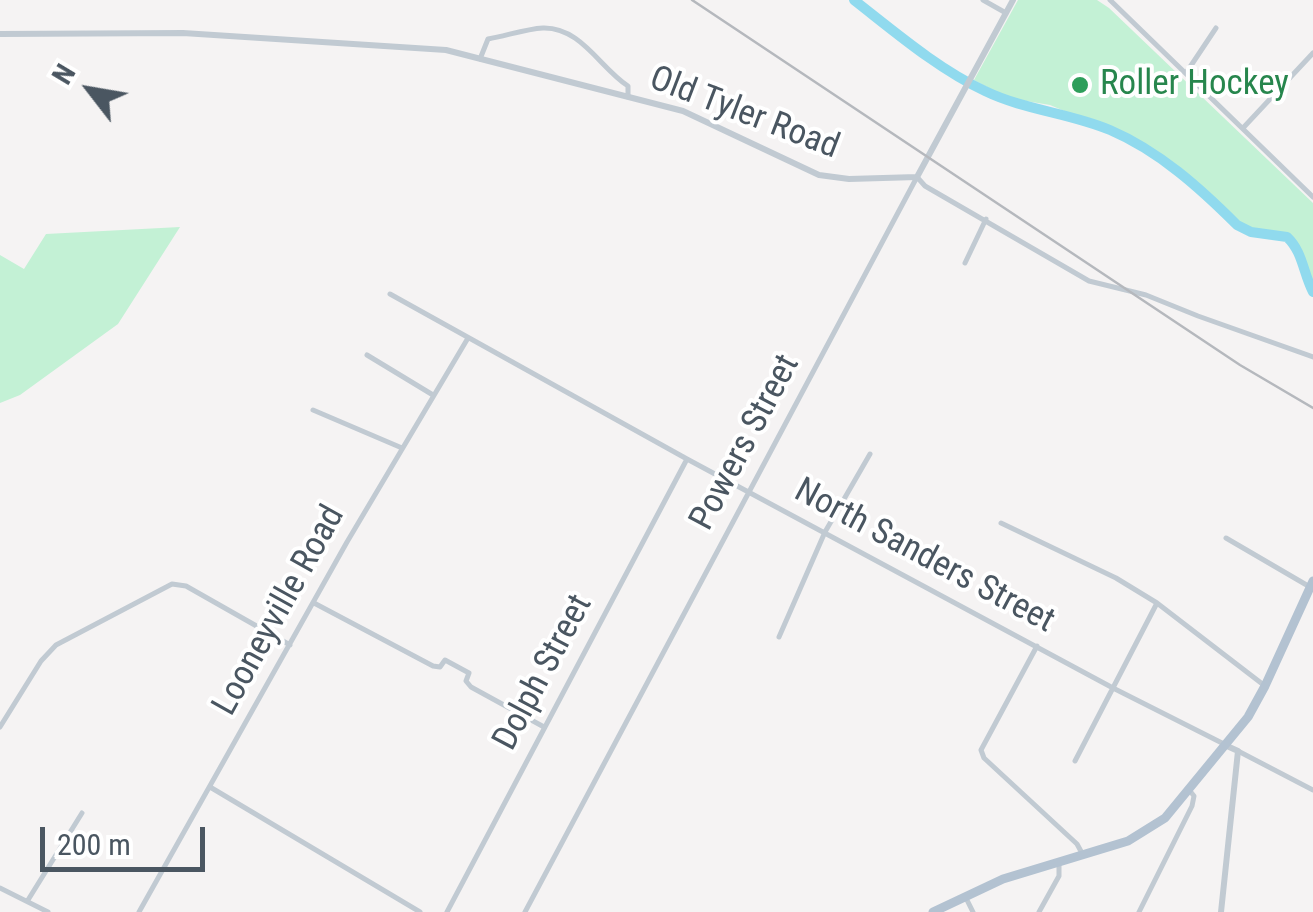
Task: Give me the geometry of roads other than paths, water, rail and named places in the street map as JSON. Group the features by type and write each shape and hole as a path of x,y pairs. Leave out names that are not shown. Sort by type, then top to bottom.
{"main road":[{"path":"934,912 1004,879 1120,844 1151,828 1227,746 1266,686 1312,584"}],"street":[{"path":"983,0 1006,13"},
{"name":"Powers Street","path":"525,912 1013,0"},
{"path":"1112,1 1313,197"},
{"path":"480,58 488,39 544,28 560,30 578,38 628,86 628,97"},
{"path":"1186,73 1216,28"},
{"name":"Old Tyler Road","path":"0,34 183,34 424,48 480,58 712,122 819,175 860,180 917,177"},
{"path":"1243,128 1313,53"},
{"path":"917,177 925,186 1096,284 1142,293 1313,357"},
{"path":"965,262 986,219"},
{"name":"North Sanders Street","path":"390,294 687,459 1227,746"},
{"name":"Looneyville Road","path":"139,912 468,338"},
{"path":"367,355 434,394"},
{"path":"313,410 402,448"},
{"path":"779,637 824,532 870,454"},
{"name":"Dolph Street","path":"447,912 687,459"},
{"path":"1001,523 1116,578 1266,686"},
{"path":"1226,538 1312,584"},
{"path":"0,727 52,648 172,584 186,586 290,644"},
{"path":"314,602 432,666 440,667 445,660 469,673 469,685 544,727"},
{"path":"1075,761 1157,604"},
{"path":"1037,646 980,750 984,758 1078,844 1082,855"},
{"path":"1227,746 1313,790"},
{"path":"1221,912 1238,751"},
{"path":"210,786 420,912"},
{"path":"1140,912 1192,806 1194,796 1190,790"},
{"path":"28,900 82,812"},
{"path":"1040,912 1059,876 1059,862"},
{"path":"0,888 48,912"},
{"path":"965,895 973,912"}],"waterway":[{"path":"854,0 968,82 1000,97 1095,124 1128,139 1178,172 1237,225 1251,232 1287,237 1300,256 1313,292"}],"railway":[{"path":"692,0 1240,365 1313,408"}],"place":[{"name":"Roller Hockey","path":"1080,85"}]}
